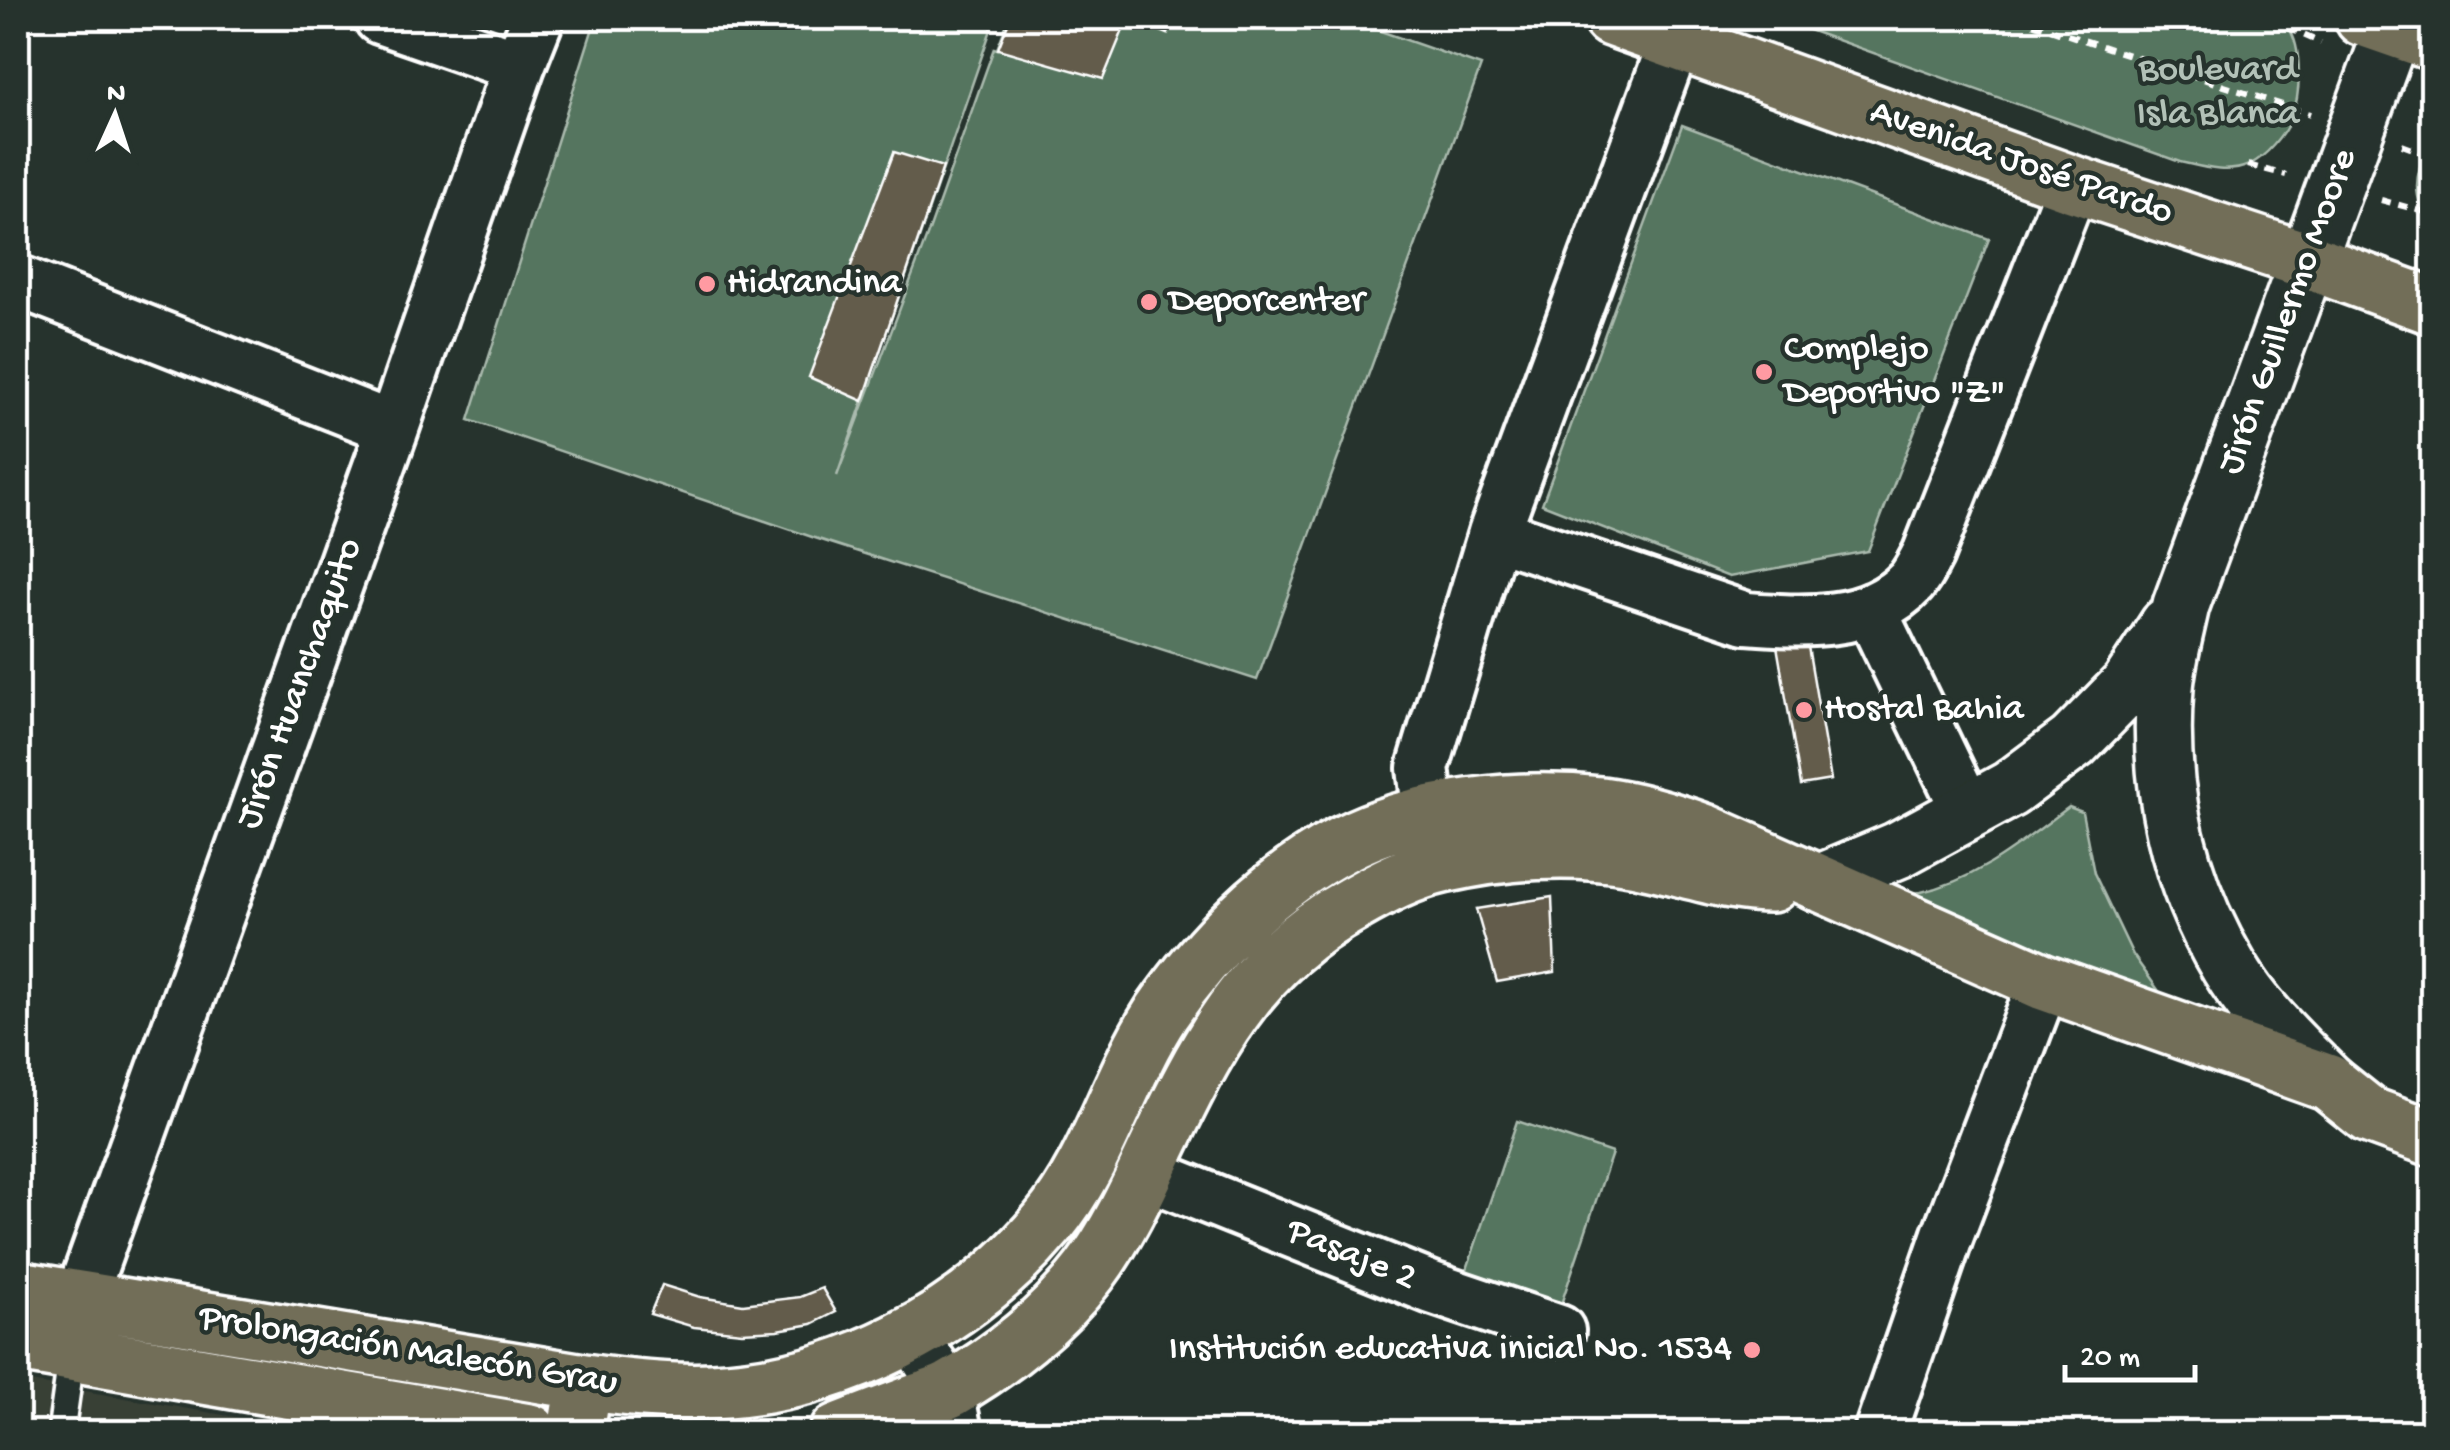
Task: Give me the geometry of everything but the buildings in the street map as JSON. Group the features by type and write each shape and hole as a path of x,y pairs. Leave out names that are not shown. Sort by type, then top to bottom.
{"main road":[{"name":"Avenida José Pardo","path":"1610,18 2074,184 2432,306"},
{"name":"Jirón Guillermo Moore","path":"2329,1083 2276,1029 2230,970 2195,904 2173,833 2162,760 2165,685 2180,606 2397,26"},
{"name":"Jirón Guillermo Moore","path":"1820,883 1898,850 2010,789 2073,742 2129,685 2180,606"},
{"path":"838,1432 952,1412 989,1365 1042,1322 1088,1272 1118,1226 1211,1043 1248,988 1287,949 1336,914 1388,885 1434,840 1483,805 1602,806 1668,819 2044,982 2329,1083 2369,1115 2432,1138"},
{"name":"Prolongación Malecón Grau","path":"18,1289 580,1407 658,1391 713,1391 815,1375 864,1357 956,1308 1003,1271 1049,1222 1086,1164 1161,1014 1202,959 1248,912 1297,872 1344,844 1388,825 1434,840"},
{"path":"2329,1083 2378,1080 2432,1100"},
{"name":"Prolongación Malecón Grau","path":"18,1344 530,1432"}],"street":[{"path":"380,18 519,66"},
{"name":"Jirón Huanchaquito","path":"72,1353 80,1300 538,18"},
{"path":"1434,840 1422,768 1494,533 1675,40"},
{"path":"1494,533 1746,618 1832,620 1880,606 1912,581 1928,554 2074,184"},
{"path":"18,282 393,428"},
{"path":"1870,609 1968,812"},
{"path":"1880,1432 1947,1237 2044,982"},
{"name":"Pasaje 2","path":"1146,1173 1432,1288 1559,1332"},
{"path":"912,1334 952,1412"}],"lane":[{"path":"61,1432 72,1353"}],"path":[{"path":"2016,18 2432,156"}],"shaded area":[{"path":"18,1380 67,1388 322,1432 18,1432"}],"green space":[{"name":"Deporcenter","path":"596,18 995,18 837,476 994,48 997,49 1009,18 1343,18 1481,66 1257,680 815,538 469,420"},
{"name":"Boulevard Isla Blanca","path":"1775,18 2275,18 2293,36 2299,72 2297,98 2288,125 2262,156 2241,168 2206,168"},
{"name":"Complejo Deportivo \"Z\"","path":"1682,125 1989,239 1868,551 1729,577 1542,504"},
{"path":"2432,131 2432,227 2419,202 2417,180"},
{"path":"2069,807 2082,812 2094,873 2133,955 2166,1001 1882,894 1921,892 1962,878 1999,858"},
{"path":"1517,1121 1612,1153 1554,1325 1459,1293"}],"place":[{"name":"Hidrandina","path":"707,284"},
{"name":"Deporcenter","path":"1149,302"},
{"name":"Complejo Deportivo \"Z\"","path":"1764,372"},
{"name":"Hostal Bahia","path":"1804,710"},
{"name":"Institución educativa inicial No. 1534","path":"1752,1350"}]}
